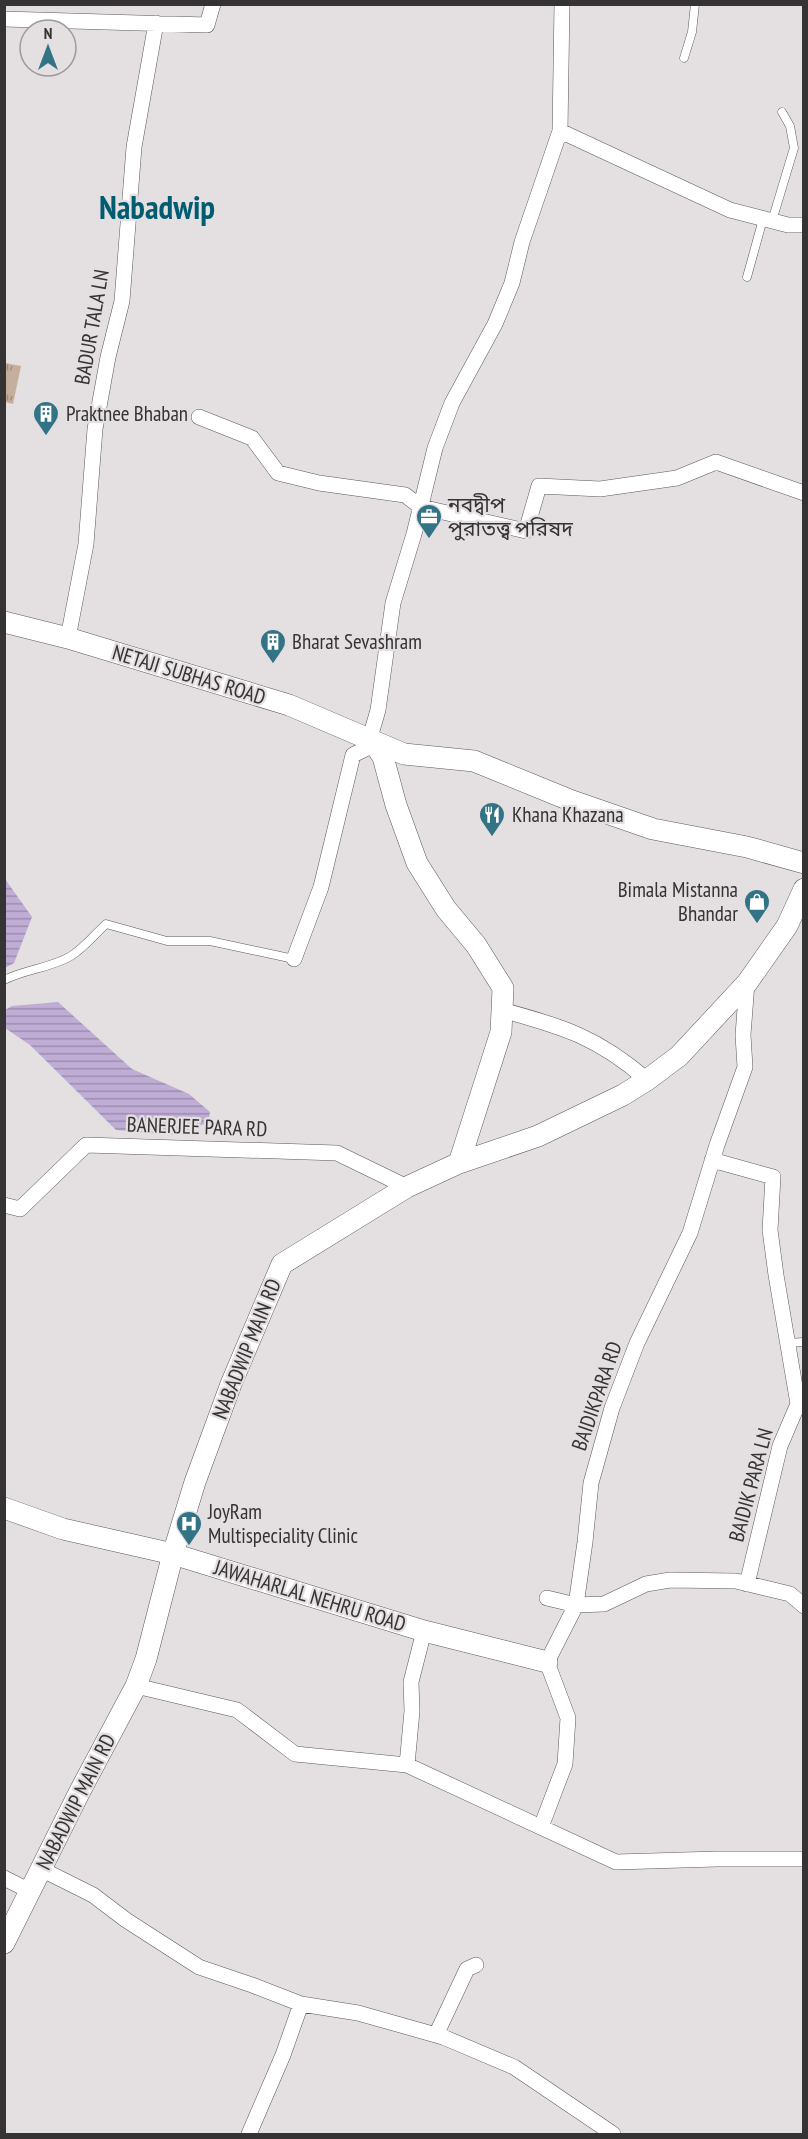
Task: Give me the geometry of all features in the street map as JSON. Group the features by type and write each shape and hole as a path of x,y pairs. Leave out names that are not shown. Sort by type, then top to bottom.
{"main road":[{"name":"NETAJI SUBHAS ROAD","path":"4,622 68,638 290,705 369,744 404,754 474,761 572,801 653,829 747,847 804,863"},
{"path":"369,744 383,757 396,805 417,863 446,909 476,945 503,988 501,1032 459,1163"},
{"name":"NABADWIP MAIN RD","path":"4,1943 80,1791 136,1686 146,1659 173,1554 195,1482 231,1384 282,1264 407,1187 459,1163 538,1136 623,1095 647,1080 679,1056 747,983 787,926 804,889"},
{"name":"JAWAHARLAL NEHRU ROAD","path":"5,1510 63,1529 173,1554 424,1631 547,1662"}],"street":[{"path":"4,19 207,25 213,4"},
{"path":"294,959 321,887 353,755 369,744 378,710 393,603 417,504 452,403 495,324 512,283 522,242 560,131 562,4"},
{"name":"BADUR TALA LN","path":"68,638 86,544 95,429 108,357 122,301 134,147 156,23"},
{"path":"560,131 730,210 788,225 804,225"},
{"path":"199,417 252,438 278,473 319,483 405,495 417,504 526,531 539,486 600,489 677,478 716,462 804,493"},
{"name":"BAIDIKPARA RD","path":"547,1662 576,1605 591,1483 612,1408 637,1343 690,1233 712,1160 745,1066 743,1035 747,983"},
{"path":"502,1010 552,1023 582,1035 605,1047 647,1080"},
{"name":"BANERJEE PARA RD","path":"4,1205 20,1209 86,1145 337,1153 407,1187"},
{"name":"BAIDIK PARA LN","path":"712,1160 773,1177 770,1230 798,1404 780,1446 747,1584"},
{"path":"547,1598 576,1605 604,1604 646,1584 670,1580 736,1581 790,1594 804,1606"},
{"path":"407,1765 412,1711 411,1682 424,1631"},
{"path":"541,1827 565,1764 568,1718 547,1662"},
{"path":"136,1686 237,1710 295,1754 407,1765 616,1862 804,1859"},
{"path":"41,1869 93,1895 126,1920 199,1967 301,2004 358,2013 436,2035 514,2067 613,2134"},
{"path":"4,1878 30,1891"},
{"path":"436,2035 467,1969 476,1965"},
{"path":"249,2134 283,2055 301,2004"}],"lane":[{"path":"684,58 692,32 695,4"},
{"path":"747,277 794,148 790,126 782,112"},
{"path":"4,980 72,955 106,924 167,941 210,941 294,959"},
{"path":"787,1343 804,1342"}],"green space":[{"path":"5,363 21,366 13,404 5,402"}],"shaded area":[{"path":"5,879 32,917 14,963 5,968"},
{"path":"58,1002 132,1069 189,1094 210,1112 208,1123 172,1135 116,1130 30,1045 5,1028 5,1010 12,1006"}],"place":[{"name":"Praktnee Bhaban","path":"46,437"},
{"name":"নবদ্বীপ পুরাতত্ত্ব পরিষদ","path":"429,540"},
{"name":"Bharat Sevashram","path":"273,665"},
{"name":"Khana Khazana","path":"492,838"},
{"name":"Bimala Mistanna Bhandar","path":"757,925"},
{"name":"JoyRam Multispeciality Clinic","path":"189,1547"}],"district":[{"name":"Nabadwip","path":"157,207"}]}
